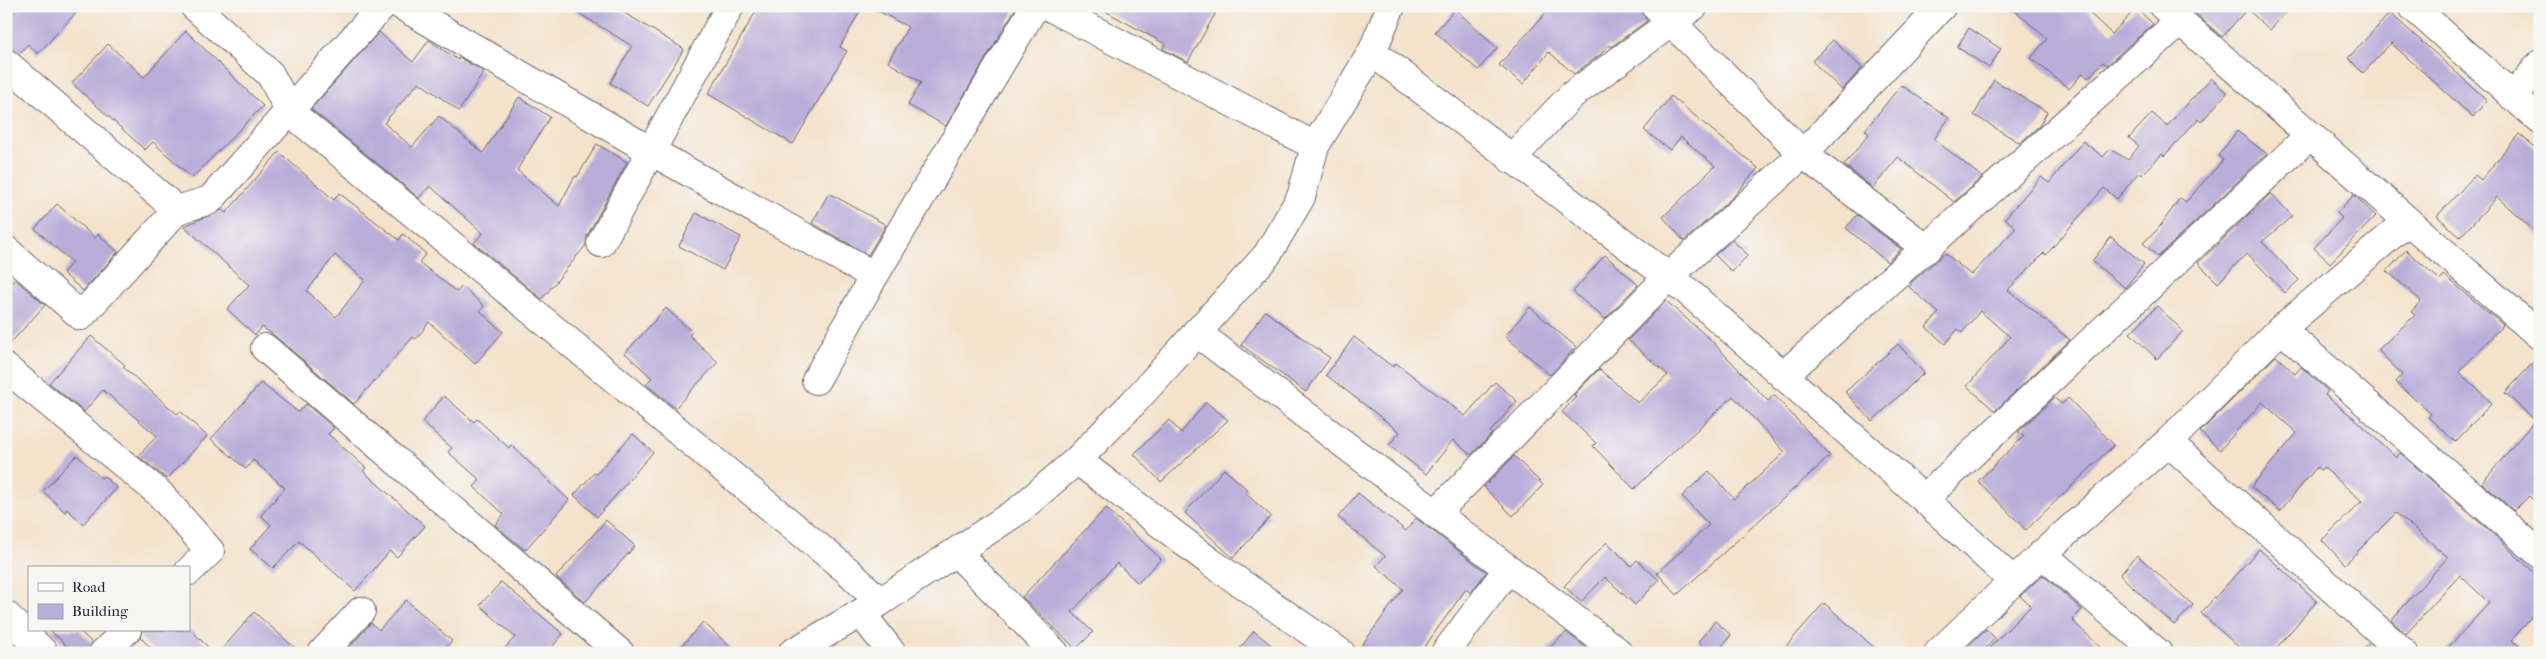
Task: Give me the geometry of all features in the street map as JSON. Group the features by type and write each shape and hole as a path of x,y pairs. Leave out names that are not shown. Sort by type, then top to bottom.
{"street":[{"path":"194,6 270,74 290,112 840,565 871,608 892,653"},
{"path":"6,250 81,316 177,210 210,200 382,6"},
{"path":"402,6 651,151 874,276"},
{"path":"600,243 730,6"},
{"path":"816,380 874,276 1035,6"},
{"path":"1048,6 1315,146"},
{"path":"792,653 871,608 1019,510 1077,460 1135,401 1267,255 1302,197 1315,146 1372,52 1390,6"},
{"path":"1511,159 1572,95 1663,15 1694,6"},
{"path":"2412,6 2540,120"},
{"path":"1435,514 1668,277 1803,154 1931,9"},
{"path":"1783,376 1927,250 2172,14 2540,336"},
{"path":"1663,15 1803,154 1927,250"},
{"path":"1372,52 1668,277 1924,499 2013,581"},
{"path":"6,63 177,210"},
{"path":"2513,97 2540,64"},
{"path":"1924,499 2310,135"},
{"path":"1938,653 2042,554 2168,442 2281,329 2408,221"},
{"path":"2281,329 2540,554"},
{"path":"1196,332 1617,651 1615,653"},
{"path":"265,348 620,653"},
{"path":"6,368 159,494 210,551 190,570"},
{"path":"2168,442 2404,653"},
{"path":"1077,460 1210,561 1341,653"},
{"path":"956,552 1055,653"},
{"path":"2042,554 2158,653"},
{"path":"1445,653 1508,569"},
{"path":"322,653 361,611"},
{"path":"6,615 44,653"},
{"path":"103,653 124,632"}],"building":[{"path":"6,6 82,6 38,54 28,44 19,54 6,48"},
{"path":"567,6 613,6 684,49 648,106 610,83 632,46"},
{"path":"759,6 863,6 840,47 847,51 793,144 708,94"},
{"path":"869,6 1017,6 946,126 908,105 921,82 888,62 908,27"},
{"path":"1096,6 1202,6 1215,14 1188,62 1163,49 1165,44"},
{"path":"1552,6 1640,6 1647,21 1611,47 1609,45 1601,54 1574,74 1549,52 1523,84 1499,65"},
{"path":"2010,6 2082,6 2112,34 2136,8 2153,24 2107,65 2103,62 2088,78 2083,73 2069,89 2031,58 2047,39"},
{"path":"2202,6 2292,6 2270,30 2247,9 2222,37 2196,14"},
{"path":"1455,9 1497,48 1478,70 1435,32"},
{"path":"2390,13 2487,100 2473,117 2391,43 2363,73 2348,58"},
{"path":"1969,28 2001,49 1989,68 1957,47"},
{"path":"186,31 263,106 192,178 153,142 145,150 72,83 108,44 144,77"},
{"path":"379,32 413,62 429,40 458,60 459,57 484,72 459,111 419,82 384,123 412,147 439,116 483,153 519,97 550,117 517,170 559,206 575,176 577,177 597,144 627,162 587,236 586,245 542,299 474,243 483,233 430,186 419,198 311,109"},
{"path":"1833,40 1862,68 1842,90 1812,61"},
{"path":"2211,78 2227,93 2201,122 2198,119 2164,156 2162,154 2142,175 2139,172 2117,199 2104,188 2046,255 2044,253 2008,290 2070,340 1995,411 1967,386 2010,337 1980,311 1962,333 1958,329 1945,344 1926,327 1939,313 1909,287 1912,282 1945,253 1971,275 2016,228 2005,218 2041,177 2049,183 2083,141 2103,157 2110,149 2128,160 2139,146 2129,138 2152,113 2167,126"},
{"path":"1994,80 2047,112 2039,126 2020,143 1974,115"},
{"path":"1901,85 1949,118 1934,139 1982,177 1954,202 1898,157 1873,188 1844,165 1869,134 1865,130"},
{"path":"1671,96 1758,168 1734,196 1684,241 1663,217 1715,166 1681,137 1670,150 1644,130"},
{"path":"2237,131 2267,154 2158,257 2143,243 2158,229 2180,198 2186,202 2223,160 2218,156"},
{"path":"2519,134 2540,151 2540,236 2497,197 2460,237 2437,216 2475,175 2481,180"},
{"path":"279,152 334,200 339,193 399,240 403,234 426,254 419,262 457,292 462,286 484,306 480,311 503,332 475,364 429,322 416,339 413,337 354,404 275,336 262,327 255,335 227,309 249,285 184,226 222,210 226,213","holes":["335,255 365,280 336,317 307,291"]},
{"path":"829,193 886,225 868,255 812,223"},
{"path":"2271,193 2292,216 2262,242 2299,280 2285,293 2247,253 2218,283 2198,263"},
{"path":"2354,195 2376,216 2330,263 2314,248 2342,218 2337,213"},
{"path":"57,204 95,238 98,234 118,252 83,291 63,273 72,262 35,229"},
{"path":"696,213 741,237 723,270 679,246"},
{"path":"1857,215 1901,249 1887,262 1846,228"},
{"path":"2111,237 2144,264 2125,288 2092,261"},
{"path":"1732,240 1748,255 1732,272 1715,255"},
{"path":"2406,250 2440,280 2444,275 2503,325 2459,372 2492,403 2455,442 2428,417 2431,414 2396,382 2402,375 2378,350 2415,315 2411,312 2421,301 2387,271"},
{"path":"1605,255 1638,285 1605,319 1573,292"},
{"path":"15,279 45,305 6,348 6,289"},
{"path":"1666,301 1711,340 1768,401 1774,395 1830,456 1677,595 1657,573 1709,525 1682,496 1709,471 1734,499 1785,452 1733,396 1634,489 1593,446 1596,443 1562,412 1576,397 1574,395 1599,369 1638,403 1668,375 1628,340"},
{"path":"2157,306 2183,331 2157,359 2130,333"},
{"path":"1530,307 1576,347 1550,375 1505,336"},
{"path":"666,308 692,332 689,335 718,362 675,408 646,384 652,378 625,353"},
{"path":"1265,311 1330,358 1306,392 1241,345"},
{"path":"91,336 177,414 180,411 207,436 167,479 138,456 157,436 103,390 84,412 49,383"},
{"path":"1354,337 1393,367 1396,363 1465,416 1495,382 1517,401 1490,432 1492,434 1471,455 1453,440 1426,474 1389,445 1400,432 1326,375"},
{"path":"1898,344 1924,373 1872,421 1845,392"},
{"path":"2540,355 2540,506 2529,496 2514,511 2482,483 2535,420 2505,393"},
{"path":"2276,356 2295,374 2301,367 2328,391 2325,395 2359,422 2396,458 2400,453 2493,534 2540,578 2540,606 2512,640 2527,653 2443,653 2489,603 2460,575 2406,634 2391,620 2448,557 2396,513 2345,564 2322,540 2362,501 2323,467 2321,470 2317,467 2280,511 2251,487 2297,433 2262,402 2220,450 2200,432"},
{"path":"261,383 298,412 306,404 334,428 328,434 366,468 363,471 425,526 397,557 390,551 355,591 299,541 273,568 250,549 271,525 261,515 285,488 253,460 246,469 211,439"},
{"path":"444,396 474,422 477,419 509,448 511,445 569,500 525,550 495,525 504,514 474,487 480,480 448,452 452,448 422,422"},
{"path":"2054,398 2062,404 2068,398 2114,445 2026,530 1978,481 2024,436 2018,432"},
{"path":"1206,402 1228,420 1161,482 1134,454 1169,420 1181,433"},
{"path":"633,434 653,452 597,517 574,495"},
{"path":"77,455 101,478 104,476 117,488 83,524 67,509 65,512 43,491"},
{"path":"1514,456 1543,485 1513,516 1484,487"},
{"path":"1224,469 1248,490 1245,493 1271,516 1233,558 1185,513"},
{"path":"1358,493 1406,531 1416,518 1486,572 1471,593 1466,589 1420,653 1356,653 1403,589 1376,566 1385,556 1338,517"},
{"path":"1106,508 1161,559 1138,583 1117,563 1072,612 1093,632 1076,649 1022,597"},
{"path":"606,520 635,546 585,602 556,577"},
{"path":"1607,542 1631,566 1637,560 1659,580 1635,605 1605,577 1581,602 1564,586"},
{"path":"2259,549 2317,601 2272,653 2245,653 2201,613"},
{"path":"2137,555 2193,605 2174,625 2120,575"},
{"path":"2043,575 2082,610 2072,620 2106,653 1984,653 2031,606 2020,596"},
{"path":"501,582 563,634 547,653 501,653 515,637 480,605"},
{"path":"406,600 452,641 441,653 344,653 371,623 379,630"},
{"path":"1824,603 1856,631 1880,653 1780,653"},
{"path":"254,612 301,653 219,653"},
{"path":"1715,621 1731,635 1716,653 1710,653 1698,642"},
{"path":"703,622 737,653 675,653"},
{"path":"1986,629 1995,638 1981,653 1961,653"},
{"path":"191,630 214,653 156,653 140,637 141,632 190,632"},
{"path":"1254,631 1281,653 1236,653"},
{"path":"52,632 81,632 92,643 88,653 74,653"},
{"path":"1566,632 1593,653 1544,653"},
{"path":"2369,643 2380,653 2360,653"}]}
